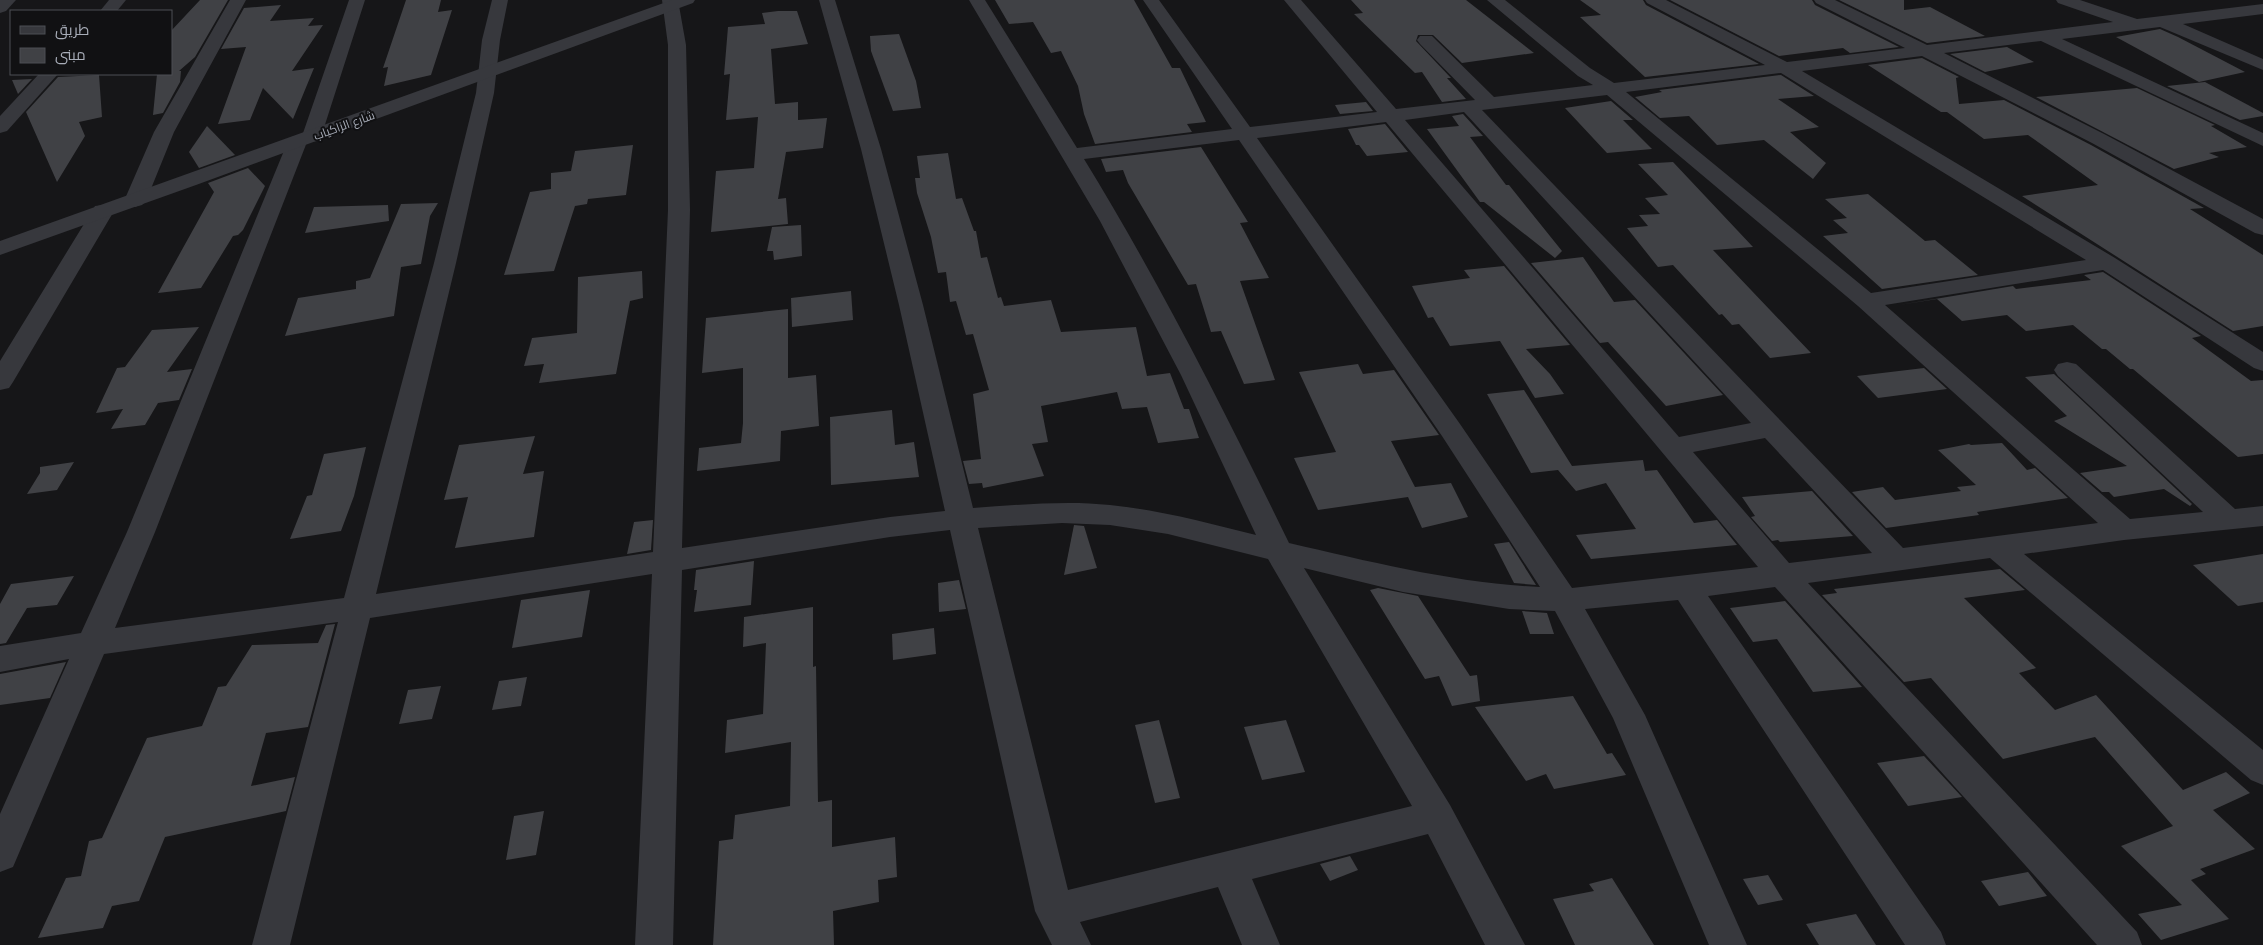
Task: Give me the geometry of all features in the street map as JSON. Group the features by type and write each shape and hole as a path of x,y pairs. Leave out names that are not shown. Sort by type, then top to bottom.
{"street":[{"path":"0,8 8,0"},
{"path":"109,10 118,0"},
{"path":"135,201 164,132 238,0"},
{"path":"0,855 141,532 305,139 318,113 357,0"},
{"path":"271,945 445,263 485,93 486,74 500,0"},
{"path":"827,0 871,149 911,305 1054,911 1072,945"},
{"path":"977,0 1111,221 1177,344 1278,550 1436,816 1506,945"},
{"path":"1151,0 1451,430 1564,600 1628,715 1728,945"},
{"path":"1292,0 1782,575 2123,945"},
{"path":"1495,0 1584,72 1611,89 1866,301 2124,530"},
{"path":"1653,0 1785,68 2107,263 2263,362"},
{"path":"1822,0 2190,187 2263,228"},
{"path":"2064,0 2137,26"},
{"path":"2239,0 2263,9"},
{"path":"654,945 679,210 676,2"},
{"name":"شارع الزاكياب","path":"0,248 486,74 676,2"},
{"path":"1070,155 2137,26 2263,9"},
{"path":"2164,22 2263,65"},
{"path":"2043,36 2263,140"},
{"path":"1426,40 1480,105 1770,428 1897,561"},
{"path":"0,127 48,75"},
{"path":"0,382 103,211"},
{"path":"1866,301 2107,263"},
{"path":"2067,370 2230,520"},
{"path":"1672,447 1770,428"},
{"path":"0,659 93,644 358,608 890,527 960,519 1062,513 1110,515 1168,524 1403,581 1509,597 1564,600 1686,588 2124,530 2263,516"},
{"path":"1997,548 2263,770"},
{"path":"1686,588 1927,945"},
{"path":"1054,911 1436,816"},
{"path":"1229,868 1261,945"}],"building":[{"path":"200,0 228,0 195,57 179,71 181,71 180,82 163,113 153,115 157,75 172,75 172,30"},
{"path":"406,0 441,0 438,12 452,10 431,75 384,86 388,67 383,68"},
{"path":"995,0 1134,0 1172,68 1180,68 1206,122 1187,124 1192,132 1095,144 1084,114 1078,86 1061,51 1051,53 1033,22 1009,24"},
{"path":"1351,0 1466,0 1534,53 1462,63 1433,35 1418,35 1416,41 1451,78 1447,78 1466,99 1442,102 1422,72 1415,73 1354,14 1363,13"},
{"path":"1580,0 1643,0 1646,5 1759,64 1645,77 1580,17 1601,15"},
{"path":"1670,0 1812,0 1815,5 1899,47 1850,53 1843,48 1779,56"},
{"path":"1839,0 1904,0 1904,10 1930,7 1985,36 1927,43"},
{"path":"281,5 270,21 314,18 308,26 323,25 292,71 314,68 293,119 263,88 250,120 218,124 246,47 221,49 244,8"},
{"path":"797,11 808,44 771,49 775,104 798,102 798,120 827,118 823,148 786,152 778,199 786,198 788,224 711,232 716,171 754,168 758,117 726,120 730,74 724,75 728,27 765,24 762,13"},
{"path":"2160,29 2245,72 2199,82 2116,37"},
{"path":"899,34 916,81 921,108 893,111 871,51 870,36"},
{"path":"2007,47 2034,62 1985,72 1950,54"},
{"path":"1922,58 1959,77 1956,78 1959,104 2004,100 2091,145 2204,208 2190,209 2263,255 2263,326 2233,331 2022,196 2098,185 2028,135 1984,139 1947,112 1941,112 1868,65"},
{"path":"99,75 102,117 79,122 85,136 57,182 26,112 58,77"},
{"path":"1781,75 1814,96 1778,99 1819,127 1790,132 1826,163 1813,179 1764,140 1717,145 1689,116 1660,118 1635,97 1662,92 1659,90"},
{"path":"32,79 18,94 12,80"},
{"path":"2205,82 2263,113 2263,116 2240,120 2167,86"},
{"path":"2137,88 2215,125 2211,126 2247,147 2209,153 2219,157 2174,169 2036,97"},
{"path":"1611,101 1633,120 1623,120 1652,149 1607,153 1565,108"},
{"path":"1366,102 1373,111 1340,114 1335,105"},
{"path":"1463,114 1483,136 1470,137 1506,185 1509,185 1562,251 1555,258 1484,202 1480,202 1427,129 1459,126 1452,116"},
{"path":"1385,124 1408,152 1367,156 1359,145 1356,145 1348,129"},
{"path":"207,126 235,155 199,168 189,152"},
{"path":"633,145 626,195 588,199 587,204 575,206 554,271 504,275 530,192 551,189 551,173 571,171 575,151"},
{"path":"1201,147 1248,222 1240,223 1269,278 1240,281 1275,380 1244,384 1221,331 1211,332 1196,284 1188,285 1128,183 1123,170 1106,172 1101,159"},
{"path":"948,153 956,199 962,198 974,231 976,231 981,258 987,257 998,298 1001,297 1004,306 1051,300 1061,332 1136,327 1147,376 1170,373 1184,409 1189,409 1199,438 1158,443 1147,407 1122,409 1117,392 1041,406 1048,442 1032,444 1044,476 983,488 982,483 969,484 963,461 981,459 973,394 989,390 973,334 966,335 956,301 950,302 946,272 938,273 931,237 917,193 915,178 920,178 917,156"},
{"path":"1673,162 1753,247 1713,250 1811,353 1770,358 1739,324 1732,325 1722,314 1719,315 1673,265 1658,267 1627,228 1648,226 1639,215 1660,214 1645,198 1668,195 1638,164"},
{"path":"248,168 265,186 243,230 238,235 233,236 201,288 158,293 214,192 208,183"},
{"path":"1868,194 1925,241 1935,240 1978,275 1882,289 1823,236 1848,233 1833,220 1847,218 1825,199"},
{"path":"438,203 430,216 421,264 401,267 394,316 285,336 298,298 356,289 356,281 370,278 401,204"},
{"path":"388,205 389,221 305,233 314,207"},
{"path":"801,225 802,256 774,260 773,251 767,251 772,227"},
{"path":"1583,257 1614,302 1635,300 1723,395 1666,406 1608,342 1600,343 1531,263"},
{"path":"1504,266 1570,345 1526,349 1550,374 1564,394 1535,398 1500,341 1450,346 1433,317 1428,318 1412,286 1470,278 1464,270"},
{"path":"642,271 643,298 630,301 616,374 539,383 544,364 524,366 532,338 577,333 578,277"},
{"path":"2103,272 2201,336 2192,338 2251,381 2263,380 2263,454 2238,457 2133,369 2130,369 2106,349 2102,349 2073,325 2026,331 2007,315 1962,321 1937,299 1899,305 2013,286 2016,289 2091,280 2084,275"},
{"path":"851,291 853,320 792,327 791,298"},
{"path":"788,309 788,378 816,375 819,426 781,431 780,461 697,471 699,448 741,443 743,423 743,368 702,373 706,318"},
{"path":"199,327 167,372 192,369 179,400 158,403 145,425 111,429 123,409 96,413 117,368 125,367 152,330"},
{"path":"1358,364 1363,374 1394,370 1439,435 1391,441 1415,487 1451,483 1468,517 1422,528 1408,497 1318,510 1294,458 1336,452 1299,372"},
{"path":"1924,368 1947,389 1878,398 1857,376"},
{"path":"2054,374 2192,504 2190,506 2164,489 2114,497 2109,492 2102,492 2080,473 2127,466 2054,421 2067,416 2025,377"},
{"path":"1524,390 1572,466 1643,460 1645,471 1657,470 1694,523 1717,520 1737,545 1591,559 1576,535 1636,529 1606,483 1576,491 1558,470 1531,473 1487,394"},
{"path":"892,410 895,445 914,442 919,477 831,485 830,417"},
{"path":"535,436 523,474 544,471 534,537 455,548 468,497 444,500 459,445"},
{"path":"2002,443 2027,470 2035,468 2068,498 1977,512 1979,515 1886,528 1852,492 1883,487 1895,500 1961,491 1957,487 1976,485 1938,450 1969,444"},
{"path":"366,447 354,496 341,531 290,539 307,496 312,495 324,454"},
{"path":"74,462 57,490 27,494 40,473 40,467"},
{"path":"1812,491 1853,536 1772,541 1751,517 1755,516 1742,497"},
{"path":"653,520 651,550 627,554 634,522"},
{"path":"1074,525 1084,526 1097,568 1064,575"},
{"path":"1509,542 1536,585 1514,583 1494,544"},
{"path":"2263,554 2263,602 2238,606 2193,565"},
{"path":"754,561 751,605 694,612 697,590 694,590 696,570"},
{"path":"2000,569 2025,590 1964,598 2036,668 2019,673 2055,710 2096,695 2183,790 2226,772 2250,793 2213,810 2255,849 2200,869 2206,874 2191,880 2229,919 2161,940 2138,914 2182,905 2121,846 2173,826 2095,737 2003,759 1931,678 1904,682 1822,595 1837,593 1834,589"},
{"path":"74,576 57,605 27,608 6,643 0,644 0,604 11,584"},
{"path":"959,580 966,609 939,612 938,583"},
{"path":"1378,588 1418,596 1470,676 1477,675 1480,701 1452,706 1439,676 1425,679 1370,590"},
{"path":"590,590 582,637 512,648 521,600"},
{"path":"1785,601 1862,687 1813,692 1777,639 1753,642 1730,608"},
{"path":"813,607 813,667 816,666 818,802 832,800 832,847 895,837 897,877 878,880 879,902 833,911 834,945 713,945 719,841 733,839 735,815 790,806 791,742 725,753 727,720 763,714 766,643 743,647 744,617"},
{"path":"1522,611 1547,613 1554,634 1530,634"},
{"path":"335,624 308,727 266,733 251,786 295,777 286,811 165,837 139,901 112,906 103,928 38,938 66,878 81,876 89,841 102,838 147,738 202,726 218,687 226,686 252,645 318,643 326,625"},
{"path":"934,628 936,654 893,660 892,634"},
{"path":"66,662 50,698 0,705 0,674"},
{"path":"527,677 521,706 492,710 499,681"},
{"path":"441,686 432,719 399,724 408,690"},
{"path":"1573,696 1607,754 1612,753 1626,775 1554,789 1546,774 1526,781 1475,707"},
{"path":"1159,720 1180,798 1155,803 1135,725"},
{"path":"1286,720 1305,772 1262,780 1244,727"},
{"path":"1924,756 1962,797 1908,806 1877,763"},
{"path":"544,811 536,855 506,860 514,816"},
{"path":"1350,856 1358,870 1330,881 1320,864"},
{"path":"2028,872 2047,896 1999,906 1981,881"},
{"path":"1768,875 1783,900 1758,905 1743,879"},
{"path":"1612,878 1654,945 1575,945 1553,899 1594,891 1589,884"},
{"path":"1856,914 1876,945 1819,945 1806,924"}]}
